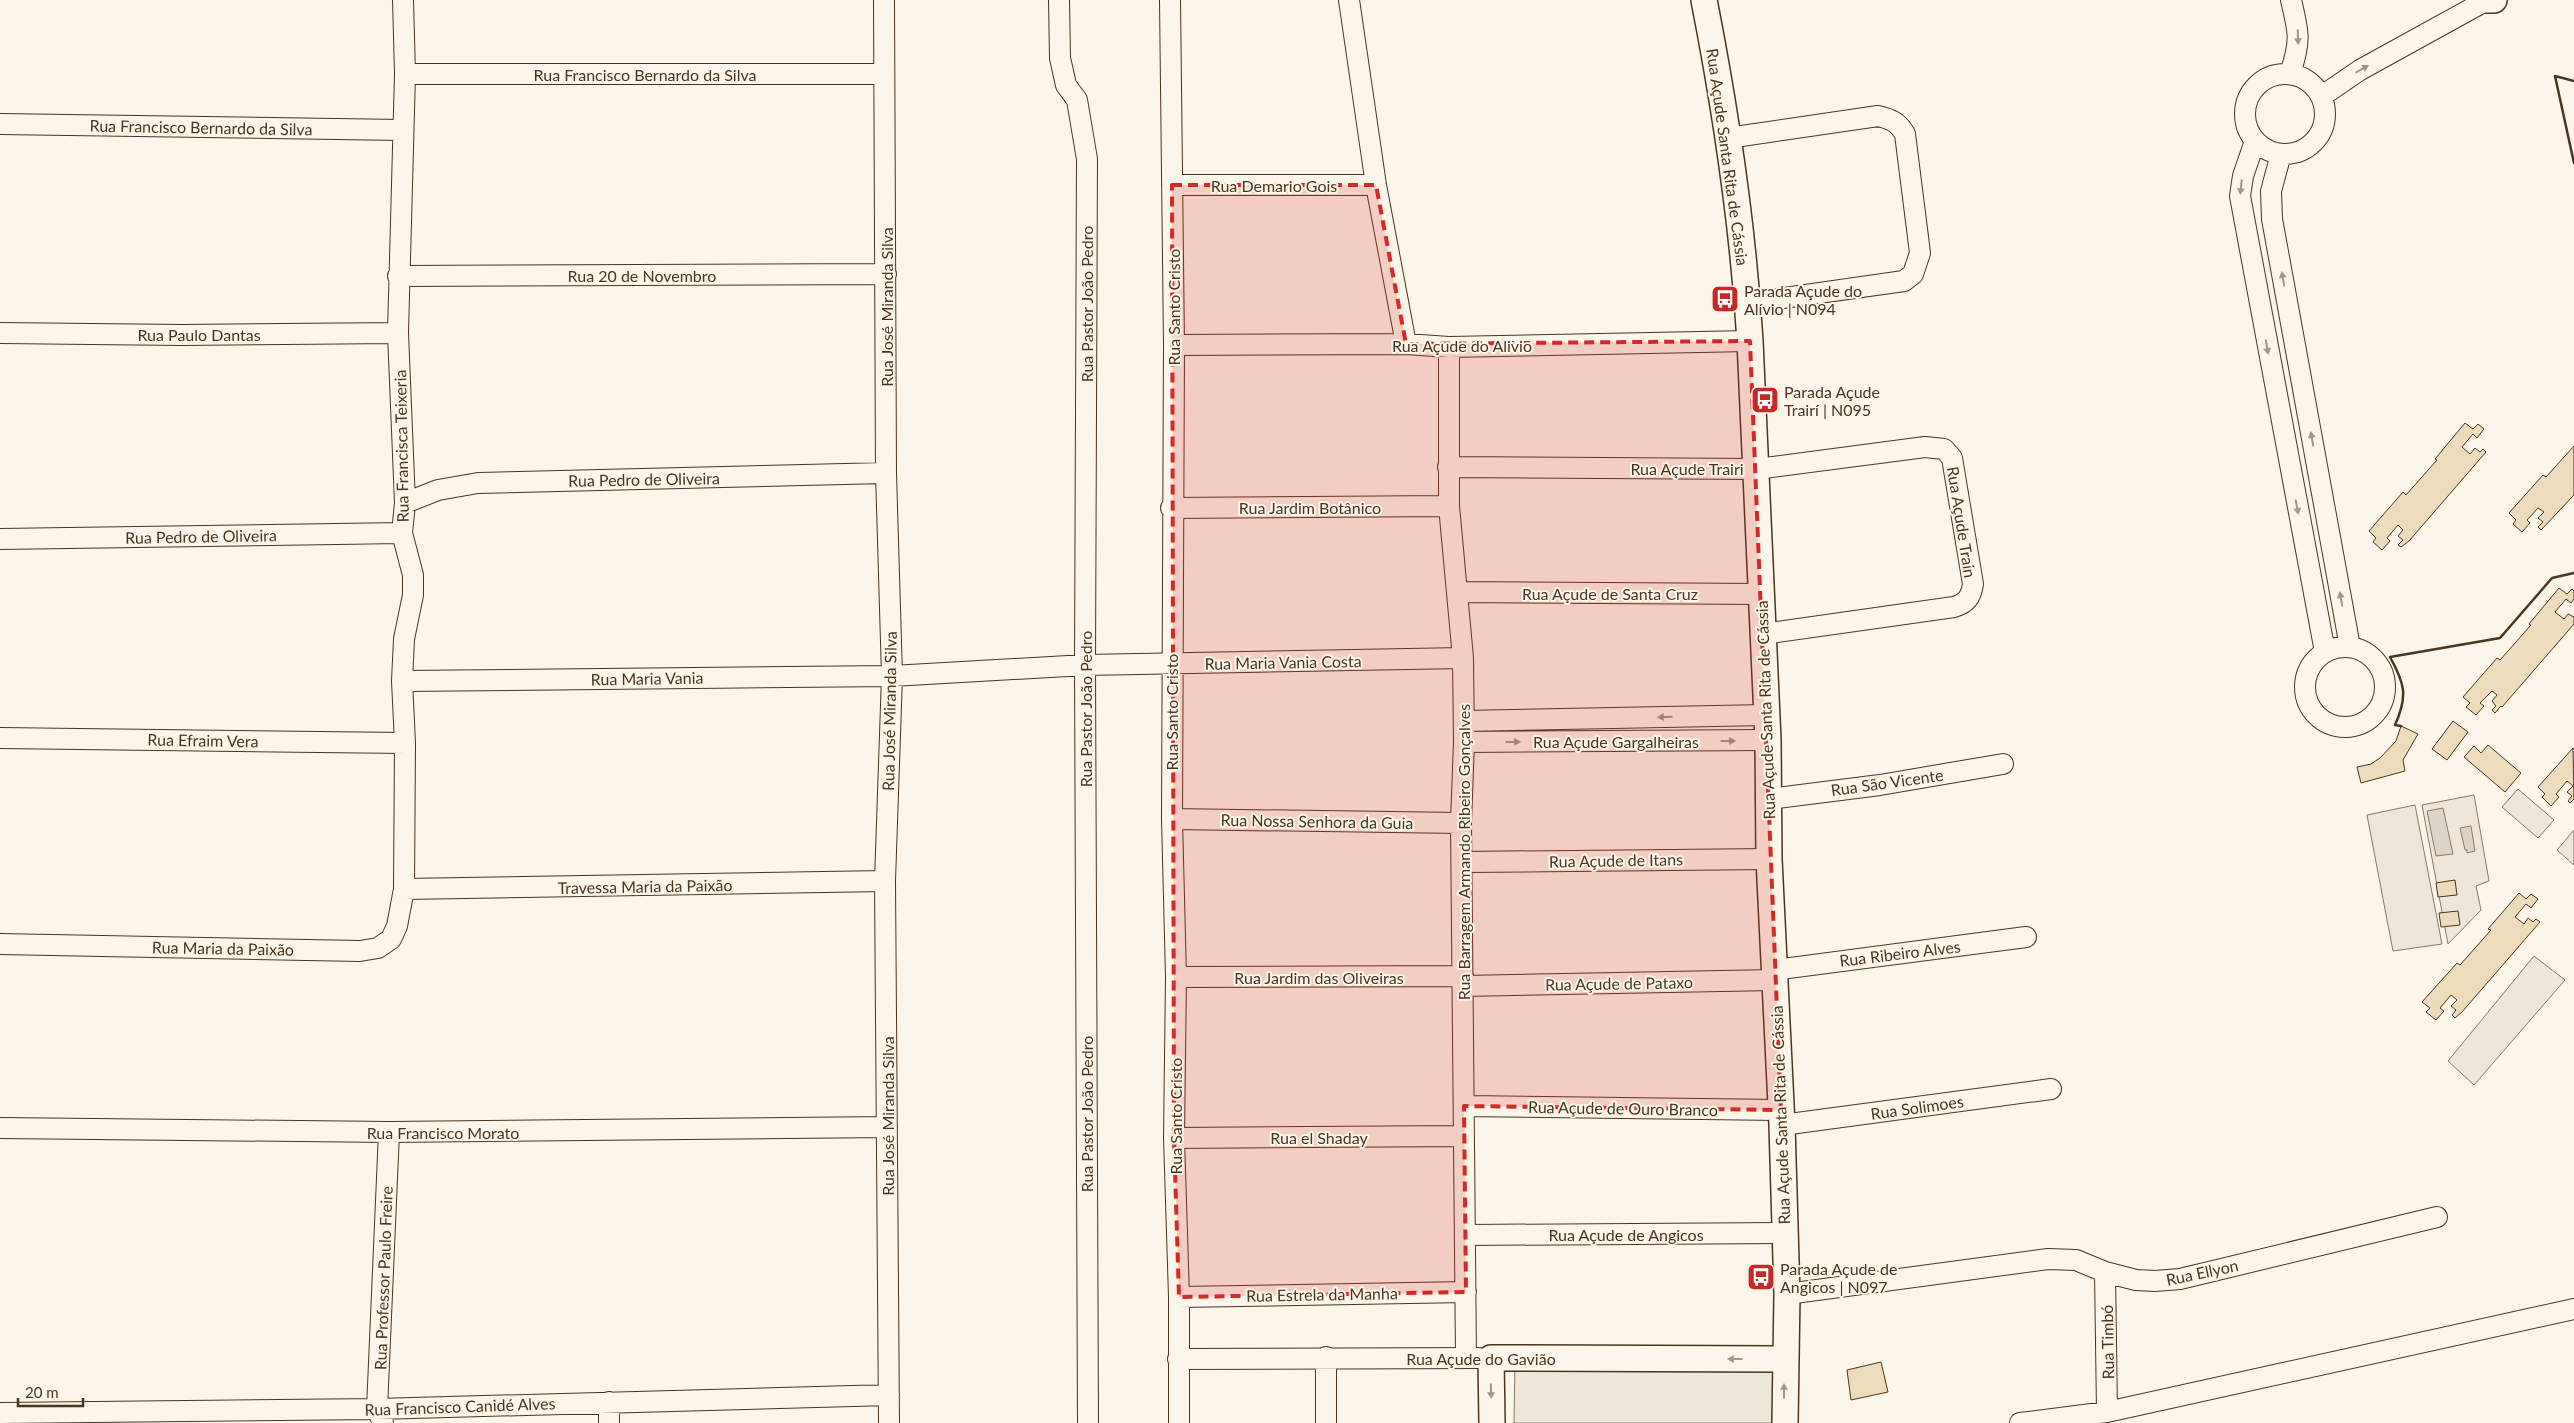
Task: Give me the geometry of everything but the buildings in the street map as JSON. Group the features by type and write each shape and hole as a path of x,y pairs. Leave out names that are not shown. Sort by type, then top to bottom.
{"street":[{"name":"Rua Francisca Teixeria","path":"403,0 405,74 398,276 398,332 405,503 402,532 413,575 414,595 404,639 402,681 405,743 404,889"},
{"name":"Rua José Miranda Silva","path":"884,0 886,473 892,676 885,881 889,1423"},
{"name":"Rua Pastor João Pedro","path":"1059,0 1060,58 1066,85 1077,100 1087,159 1084,665 1088,1423"},
{"name":"Rua Santo Cristo","path":"1170,0 1174,345 1171,664 1176,977 1174,1138 1179,1297 1179,1423"},
{"path":"1349,0 1376,185 1406,344"},
{"name":"Rua Açude Santa Rita de Cássia","path":"1704,0 1728,138 1748,303 1768,740 1769,859 1782,1118 1787,1294 1784,1359 1785,1423"},
{"path":"2290,74 2298,48 2299,34 2291,0"},
{"path":"2322,96 2360,70 2486,0 2494,0"},
{"name":"Rua Francisco Bernardo da Silva","path":"405,74 884,74"},
{"path":"2290,74 2309,81 2322,96 2326,110 2324,124 2318,137 2308,147 2295,153 2281,154 2262,147 2254,141 2247,127 2245,111 2252,91 2269,77 2290,74"},
{"path":"1728,138 1878,116 1890,118 1899,125 1905,134 1920,253 1913,274 1904,281 1748,303"},
{"name":"Rua Francisco Bernardo da Silva","path":"0,124 402,130"},
{"path":"2254,141 2243,176 2240,196 2325,652"},
{"path":"2281,154 2271,191 2272,219 2350,647"},
{"name":"Rua Demario Gois","path":"1172,185 1376,185"},
{"name":"Rua 20 de Novembro","path":"398,276 886,274"},
{"name":"Rua Paulo Dantas","path":"0,332 182,335 398,332"},
{"name":"Rua Açude do Alivio","path":"1174,345 1406,344 1449,347 1750,341"},
{"name":"Rua Barragem Armando Ribeiro Gonçalves","path":"1449,347 1449,506 1463,658 1464,742 1461,822 1466,1358"},
{"name":"Rua Açude Trairi","path":"1448,467 1757,469 1925,446"},
{"name":"Rua Açude Train","path":"1763,634 1954,607 1964,604 1971,596 1973,584 1952,458 1944,449 1925,446"},
{"name":"Rua Pedro de Oliveira","path":"405,503 438,490 478,482 886,473"},
{"name":"Rua Jardim Botânico","path":"1172,508 1449,506"},
{"name":"Rua Pedro de Oliveira","path":"0,538 402,532"},
{"name":"Rua Açude de Santa Cruz","path":"1458,592 1761,594"},
{"path":"2350,647 2371,656 2382,671 2385,688 2377,710 2359,724 2347,727 2330,724 2315,714 2308,704 2305,693 2305,681 2315,659 2325,652 2332,648 2350,647"},
{"name":"Rua Maria Vania Costa","path":"892,676 1084,665 1463,658"},
{"name":"Rua Maria Vania","path":"402,681 892,676"},
{"name":"Rua Açude Gargalheiras","path":"1464,721 1766,715"},
{"name":"Rua Efraim Vera","path":"0,738 405,743"},
{"name":"Rua Açude Gargalheiras","path":"1464,742 1768,740"},
{"name":"Rua São Vicente","path":"1769,799 1880,784 2004,764"},
{"name":"Rua Nossa Senhora da Guia","path":"1172,819 1461,822"},
{"name":"Rua Açude de Itans","path":"1462,862 1769,859"},
{"name":"Travessa Maria da Paixão","path":"404,889 885,881"},
{"name":"Rua Maria da Paixão","path":"0,944 360,951 378,948 391,939 397,926 404,889"},
{"name":"Rua Ribeiro Alves","path":"1775,975 2026,937"},
{"name":"Rua Açude de Pataxo","path":"1463,981 1775,975"},
{"name":"Rua Jardim das Oliveiras","path":"1176,977 1463,981"},
{"name":"Rua Solimoes","path":"1782,1118 2051,1089"},
{"name":"Rua Açude de Ouro Branco","path":"1464,1106 1782,1118"},
{"name":"Rua Francisco Morato","path":"0,1128 389,1132 887,1126"},
{"name":"Rua Professor Paulo Freire","path":"380,1416 389,1132"},
{"name":"Rua el Shaday","path":"1174,1138 1463,1136"},
{"name":"Rua Ellyon","path":"1787,1294 2048,1259 2076,1260 2105,1272 2136,1280 2180,1279 2437,1217"},
{"name":"Rua Açude de Angicos","path":"1466,1235 1785,1232"},
{"name":"Rua Timbó","path":"2102,1416 2105,1272"},
{"name":"Rua Estrela da Manha","path":"1179,1297 1466,1292"},
{"path":"2020,1423 2102,1416 2574,1309"},
{"path":"1326,1357 1326,1423"},
{"name":"Rua Açude do Gavião","path":"1178,1358 1784,1359"},
{"path":"1491,1358 1492,1423"},
{"name":"Rua Francisco Canidé Alves","path":"0,1413 380,1416 609,1402 889,1395"},
{"path":"609,1402 609,1423"}],"highlighted area":[{"path":"1172,185 1376,185 1406,344 1750,341 1781,1110 1464,1106 1466,1292 1179,1297 1174,1138"}],"shaded area":[{"path":"2518,789 2554,820 2538,838 2502,807"},
{"path":"2474,795 2489,881 2476,886 2481,910 2448,944 2422,805"},
{"path":"2415,805 2442,944 2393,951 2367,815"},
{"path":"2443,808 2453,854 2436,856 2427,811"},
{"path":"2471,826 2475,851 2467,853 2460,828"},
{"path":"2574,830 2574,865 2557,850"},
{"path":"2534,956 2565,980 2474,1085 2448,1061"},
{"path":"1775,1361 1775,1423 1514,1423 1515,1363"}],"wall":[{"path":"2574,81 2555,76 2574,163"},
{"path":"2401,726 2395,725 2402,706 2402,683 2390,657 2500,638 2552,578 2574,573"}],"place":[{"name":"Parada Açude do Alívio | N094","path":"1725,299"},
{"name":"Parada Açude Trairí | N095","path":"1765,400"},
{"name":"Parada Açude de Angicos | N097","path":"1761,1277"}]}
